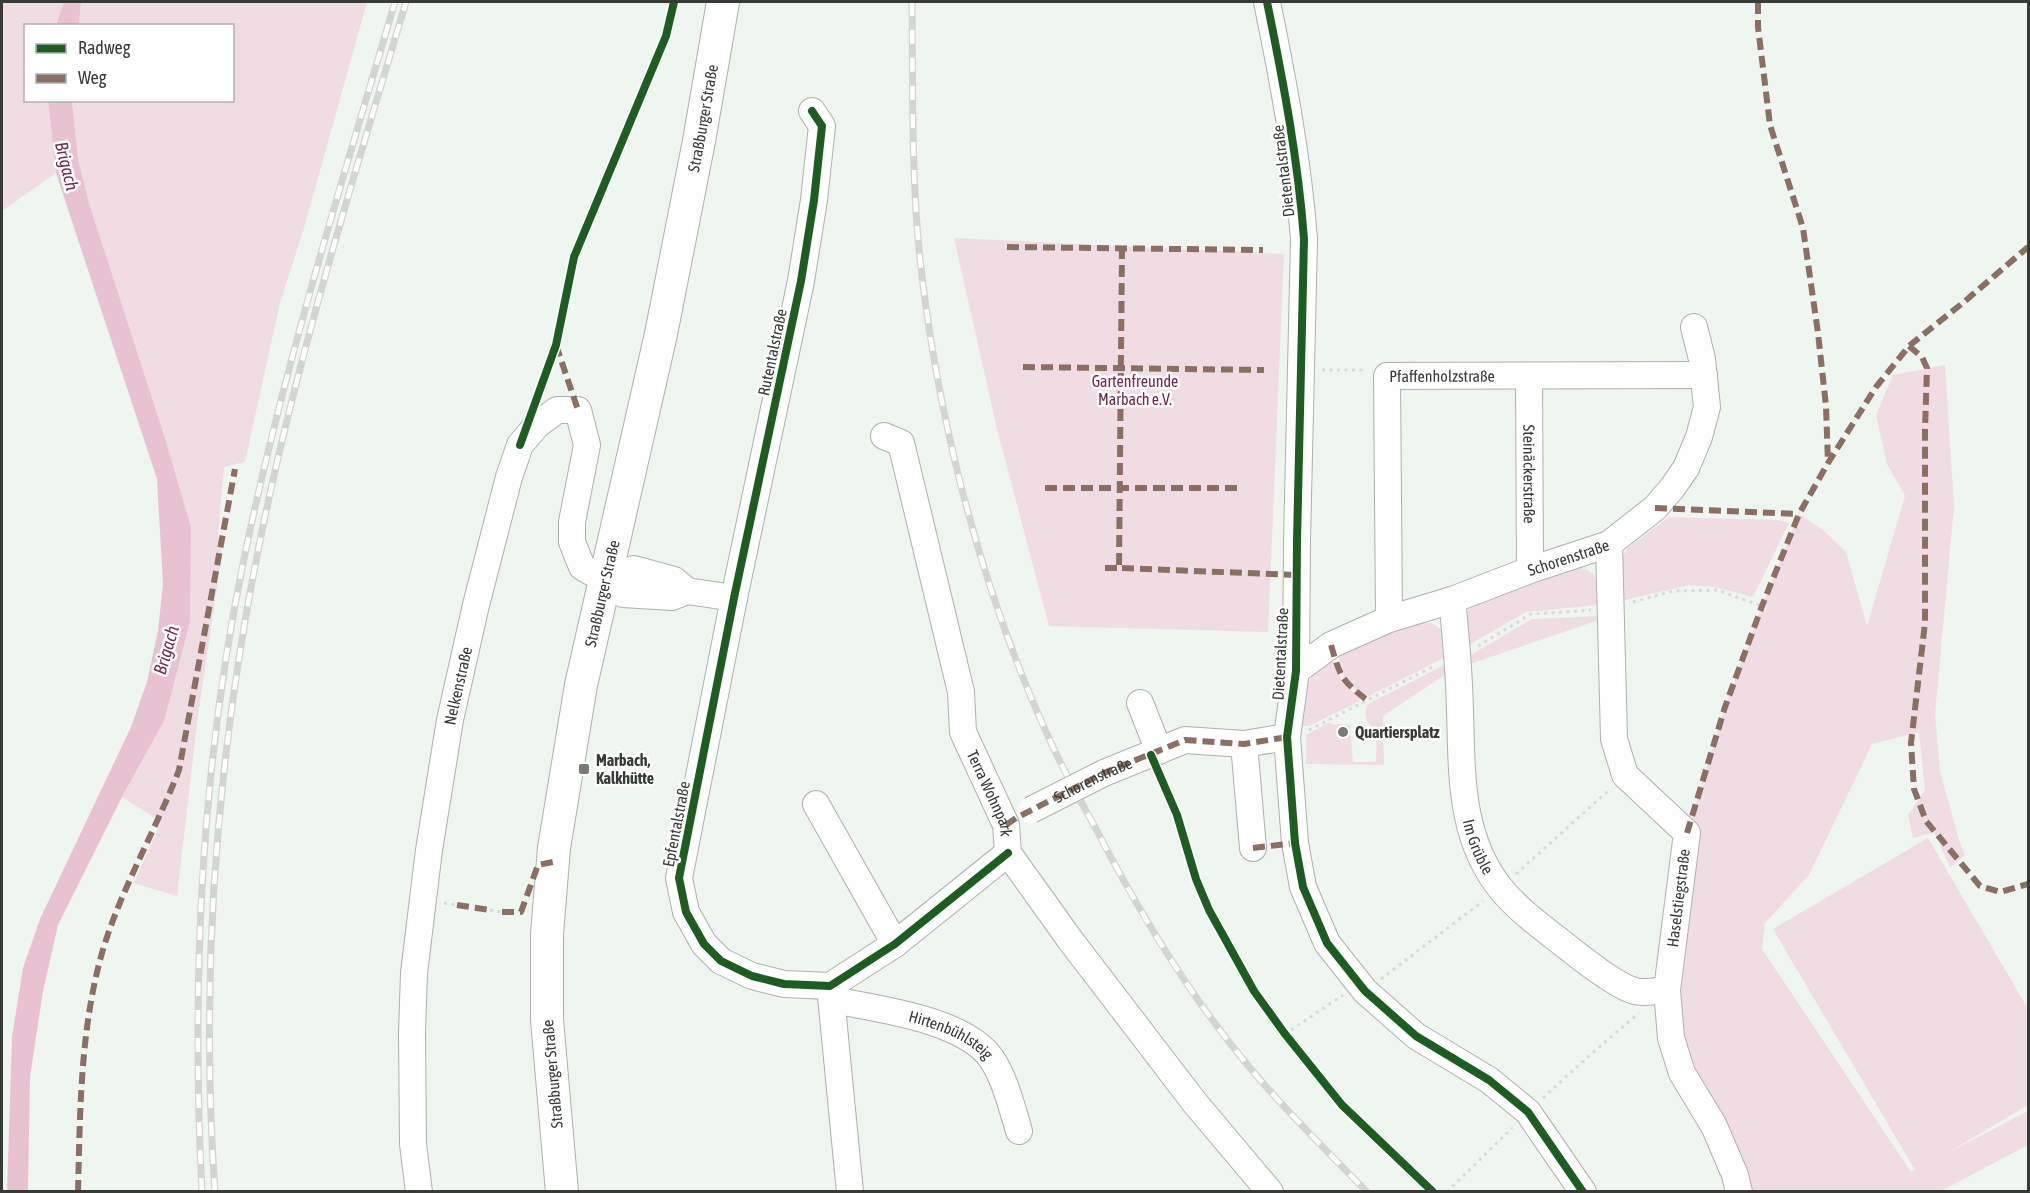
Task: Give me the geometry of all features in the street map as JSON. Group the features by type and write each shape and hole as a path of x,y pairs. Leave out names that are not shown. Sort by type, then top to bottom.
{"main road":[{"name":"Straßburger Straße","path":"562,1191 547,1020 547,934 558,825 581,685 661,334 699,141 723,2"}],"street":[{"name":"Dietentalstraße","path":"1267,2 1288,108 1304,239 1296,671 1287,737 1295,843 1303,887 1327,943 1365,991 1416,1036 1489,1080 1528,1112 1583,1191"},
{"name":"Rutentalstraße","path":"734,598 798,293 814,200 822,126 812,111"},
{"name":"Schorenstraße","path":"1296,671 1330,645 1389,620 1609,544 1655,508 1686,468 1699,437 1707,407 1702,358 1694,327"},
{"name":"Pfaffenholzstraße","path":"1389,620 1387,376 1704,375"},
{"name":"Steinäckerstraße","path":"1529,376 1530,570"},
{"name":"Nelkenstraße","path":"419,1191 413,1144 414,973 429,850 450,720 476,605 509,477 520,445 537,425 557,410 578,410 587,445 572,522 572,542 582,567 605,580"},
{"name":"Terra Wohnpark","path":"884,436 901,443 961,692 963,732 1006,825 1008,853 1071,941 1195,1104 1270,1191"},
{"name":"Haselstiegstraße","path":"1609,544 1614,739 1625,775 1687,833 1666,990 1671,1038 1682,1073 1714,1126 1735,1175 1739,1191"},
{"path":"605,580 623,594 672,597 687,591 734,598"},
{"name":"Epfentalstraße","path":"734,598 679,878 686,912 704,944 721,961 752,976 832,993"},
{"name":"Im Grüble","path":"1452,600 1458,654 1464,801 1480,855 1500,888 1533,921 1610,978 1635,992 1666,990"},
{"path":"1140,703 1159,751"},
{"name":"Schorenstraße","path":"1006,825 1104,773 1185,740 1244,744 1287,737"},
{"path":"1244,744 1253,848"},
{"path":"816,804 895,944"},
{"path":"850,1191 832,993 1008,853"},
{"name":"Hirtenbühlsteig","path":"832,993 964,1034 990,1057 1009,1098 1019,1131"}],"path":[{"path":"1301,370 1377,370 1387,376"},
{"path":"1287,737 1308,730 1458,654 1471,650 1531,614 1610,608 1673,591 1717,590 1762,606"},
{"path":"490,910 502,912"},
{"path":"1447,1191 1591,1054 1666,990"},
{"path":"1285,1034 1348,993 1365,991"}],"green space":[{"path":"2,2 64,2 56,24 24,24 24,102 48,102 56,173 2,211"},
{"path":"81,2 367,2 304,228 280,303 245,462 224,467 218,535 222,554 198,715 177,896 134,883 161,822 122,797 164,721 191,527 165,438 89,203 78,159 72,102 234,102 234,24 79,24"},
{"name":"Gartenfreunde Marbach e.V.","path":"954,238 1284,254 1268,632 1049,626 997,429"},
{"path":"1945,365 1954,506 1935,714 1940,771 1965,856 1950,867 1934,832 1913,838 1908,815 1925,790 1919,732 1872,744 1809,875 1765,923 1762,949 1911,1172 1915,1170 1773,929 1928,838 2028,1009 2028,1105 1946,1154 2028,1111 2028,1145 1941,1191 1739,1192 1671,1038 1687,833 1725,707 1799,514 1823,530 1846,552 1867,626 1905,496 1887,464 1876,415 1893,375"},
{"path":"1669,517 1777,520 1789,523 1753,597 1715,587 1689,585 1621,601 1620,560 1628,548"},
{"path":"1581,568 1595,577 1599,605 1526,612 1467,646 1466,617 1474,603 1561,570"},
{"path":"1598,616 1599,620 1467,665 1467,657 1532,619"},
{"path":"1431,623 1443,633 1446,657 1369,696 1351,686 1343,675 1339,655 1395,629"},
{"path":"1332,659 1343,683 1359,697 1360,701 1309,726 1297,726 1311,678 1316,670"},
{"path":"1446,664 1446,674 1383,716 1384,765 1306,764 1306,735 1330,722 1331,724 1350,725 1353,762 1376,762 1376,736 1365,715 1368,704"}],"water":[{"path":"64,2 81,2 79,24 56,24"},
{"name":"Brigach","path":"48,102 72,102 78,159 89,203 165,438 191,527 190,622 164,721 122,797 58,925 43,991 30,1077 28,1191 7,1192 12,1037 23,968 40,919 131,727 147,682 158,631 163,584 157,479 56,173"}],"railway":[{"path":"202,1192 198,1032 203,871 218,712 230,633 260,484 295,345 395,2"},
{"path":"215,1192 210,1101 212,920 218,829 240,649 275,471 304,353 406,2"},
{"path":"912,2 915,195 928,321 939,384 967,509 1005,631 1028,690 1063,768 1162,946 1200,1003 1256,1074 1302,1126 1367,1192"}],"marked path":[{"path":"1758,2 1758,27 1770,125 1803,228 1826,406 1828,463"},
{"path":"1007,247 1263,250"},
{"path":"1122,247 1119,568 1297,575"},
{"path":"1687,833 1725,707 1762,606 1799,514 1828,463 1876,387 1909,346 2028,247"},
{"path":"556,345 578,410"},
{"path":"1909,346 1922,357 1927,368 1925,623 1911,743 1914,789 1926,821 1980,886 2000,892 2028,884"},
{"path":"1023,367 1264,370"},
{"path":"78,1192 82,1077 88,1020 99,964 125,890 179,770 235,469"},
{"path":"1045,488 1240,488"},
{"path":"1655,508 1799,514"},
{"path":"1105,568 1119,568"},
{"path":"1331,645 1343,677 1367,700"},
{"path":"1006,825 1104,773 1185,740 1244,744 1287,737"},
{"path":"1253,848 1295,843"},
{"path":"502,912 521,912 538,865 553,862"},
{"path":"457,905 490,910"}],"cycle path":[{"path":"520,445 556,345 574,257 666,36 674,2"},
{"path":"1267,2 1289,120 1304,239 1296,671 1287,737 1295,843 1303,887 1327,943 1365,991 1416,1036 1489,1080 1528,1112 1583,1192"},
{"path":"812,111 822,126 814,200 801,281 734,598 679,878 686,912 704,944 721,961 752,976 784,984 830,986 895,944 1008,853"},
{"path":"1151,755 1177,815 1196,879 1209,910 1254,991 1342,1105 1433,1192"}],"place":[{"name":"Quartiersplatz","path":"1343,732"},
{"name":"Marbach, Kalkhütte","path":"584,769"}]}
